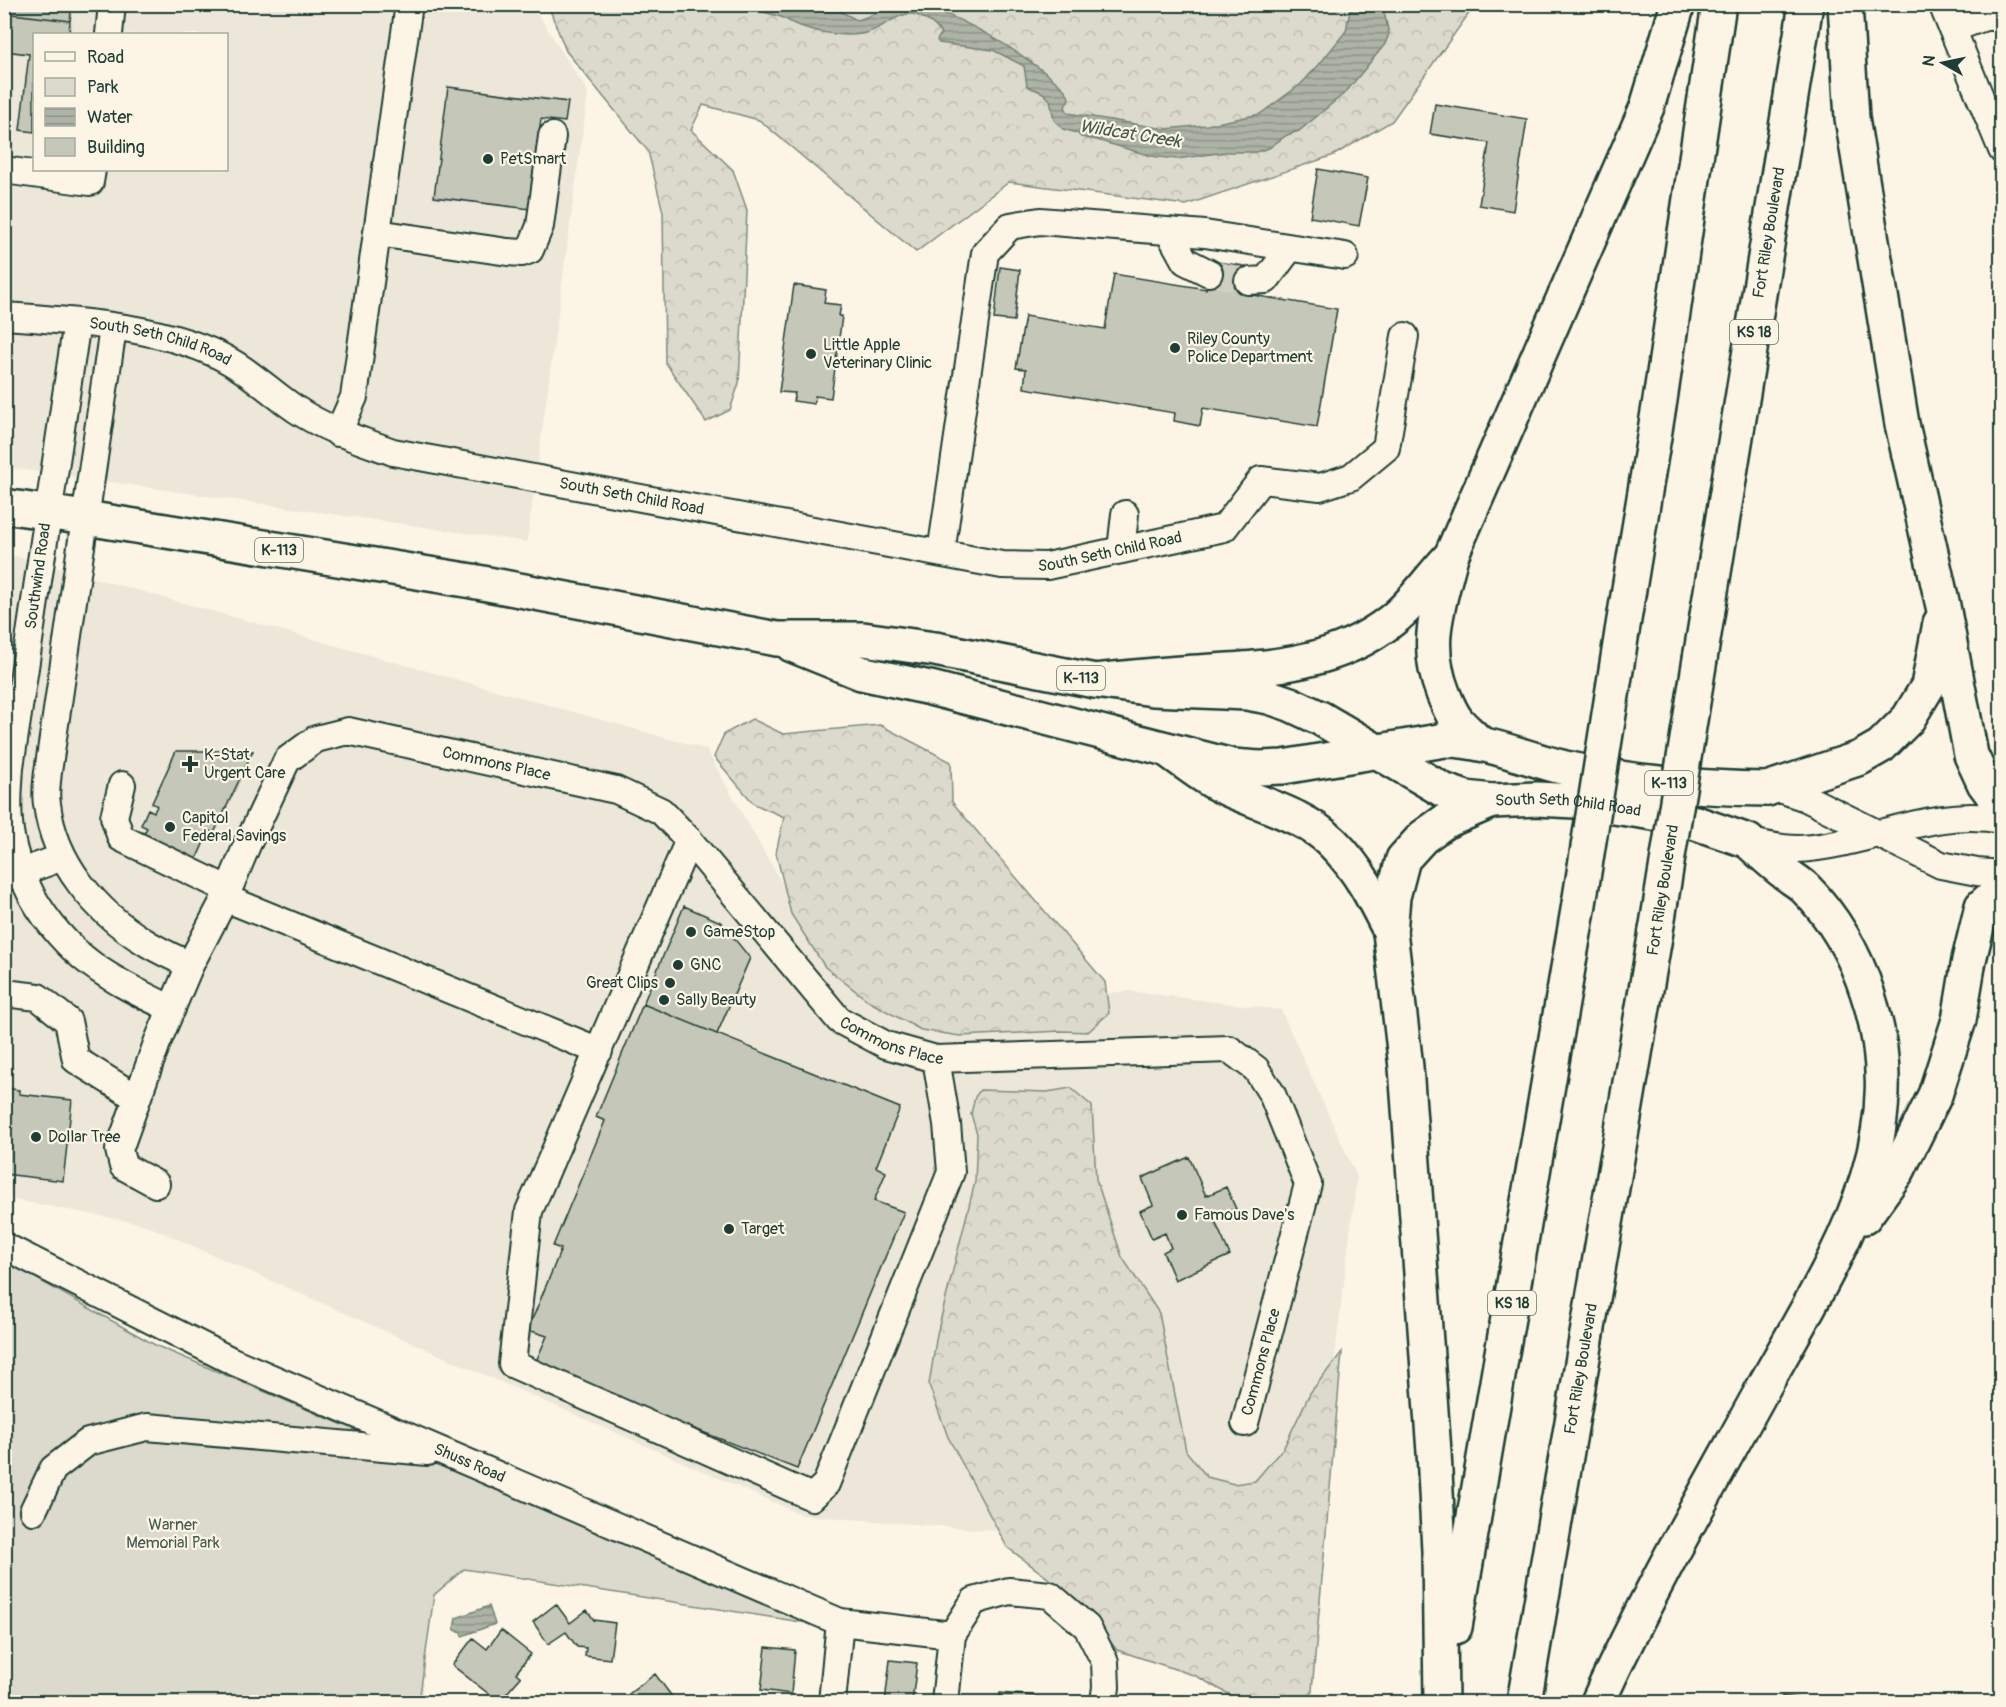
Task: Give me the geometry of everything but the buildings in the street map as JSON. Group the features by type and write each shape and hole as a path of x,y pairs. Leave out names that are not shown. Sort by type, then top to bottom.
{"main road":[{"path":"1478,742 1457,720 1447,703 1437,677 1432,644 1451,556 1647,107 1678,4"},
{"name":"KS 18","path":"1441,1702 1580,904 1660,400 1719,4"},
{"name":"Fort Riley Boulevard","path":"1524,1702 1656,931 1806,4"},
{"path":"1845,4 1852,117 1902,424 1943,606 1971,755 1983,783 2001,807"},
{"name":"South Seth Child Road","path":"4,506 472,581 777,639 863,639 925,647 1095,681 1153,689 1247,693 1269,697 1320,718 1443,790 1466,798 1492,801 1537,799 1575,801 1653,813 1696,823 1748,841"},
{"path":"1095,681 1253,670 1278,667 1323,656 1368,637 1392,621 1410,604 1451,556"},
{"path":"1767,789 1860,758 1881,746 1908,719 1928,686 1943,606"},
{"name":"South Seth Child Road","path":"777,639 861,673 930,688 1232,766 1259,768 1293,765 1445,740 1478,742 1571,769 1630,779 1715,788 1767,789"},
{"path":"1166,749 1218,785 1283,812 1332,842 1369,889 1390,932"},
{"path":"1441,1702 1439,1551 1434,1452 1407,1067 1390,932 1393,897 1403,859 1423,837 1444,822 1492,801"},
{"path":"1598,1702 1622,1649 1694,1513 1838,1252 1862,1195 1879,1136 1883,1098 1882,1058 1874,1012 1863,979 1844,937 1804,887 1748,841"},
{"path":"1838,1252 1898,1170 1935,1095 1959,1020 1969,960 1982,906 2001,888"}],"street":[{"path":"109,33 112,4"},
{"path":"338,433 354,397 409,4"},
{"path":"1942,4 2001,150"},
{"path":"1952,28 1985,17 2001,17"},
{"path":"377,233 522,253 530,250 540,226 552,136"},
{"path":"4,171 90,182 92,171"},
{"path":"941,553 985,253 1010,226 1040,221 1205,234 1345,256"},
{"path":"1169,232 1185,261 1209,273"},
{"path":"1248,281 1266,280 1290,248"},
{"name":"South Seth Child Road","path":"4,316 77,321 184,341 231,362 298,411 338,433 393,452 1002,565 1047,566 1224,528 1261,480 1320,487 1351,477 1386,448 1405,336"},
{"name":"Southwind Road","path":"77,321 10,767 9,824 12,876 64,942 83,959 129,989 172,1009"},
{"path":"113,328 48,772 46,802 53,833 75,878 118,924 146,943 190,965"},
{"path":"1121,550 1125,514"},
{"name":"Commons Place","path":"156,1184 123,1166 119,1150 156,1043 190,965 227,894 287,760 316,739 348,731 616,790 662,811 689,840 839,1020 886,1045 936,1059 1229,1049 1256,1069 1272,1095 1308,1184 1245,1423"},
{"path":"122,785 114,817 121,838 227,894 599,1051"},
{"name":"South Seth Child Road","path":"1767,789 1783,790 1806,798 1941,865 2001,874"},
{"name":"South Seth Child Road","path":"1748,841 1773,847 1797,849 1826,845 1941,819 1968,816 2001,819"},
{"path":"689,840 529,1211 512,1364 812,1497 826,1484 951,1172 947,1124 936,1059"},
{"path":"12,876 63,857"},
{"path":"4,993 38,997 68,1021 76,1060 137,1098"},
{"name":"Shuss Road","path":"4,1246 232,1361 840,1622 952,1635"},
{"path":"33,1511 52,1469 88,1442 147,1427 453,1454"},
{"path":"945,1702 952,1635 974,1601 1009,1591 1050,1595 1088,1627 1106,1662 1104,1702"},
{"path":"832,1702 840,1622"}],"shaded area":[{"path":"5,5 532,5 588,92 527,542 5,467"},
{"path":"4,553 706,749 820,951 941,1010 1128,991 1281,1010 1357,1177 1310,1556 802,1515 143,1224 5,1198"}],"green space":[{"path":"548,5 1475,5 1392,121 1334,155 1186,205 1009,182 916,252 759,120 703,105 691,130 733,170 747,210 739,383 730,410 706,422 665,362 663,212 648,151 566,51"},
{"path":"752,719 783,734 880,725 951,762 952,802 1105,982 1109,1013 1088,1032 1062,1031 960,1036 921,1030 870,1002 825,967 791,914 776,853 784,817 754,804 714,757 724,734"},
{"path":"1071,1088 1092,1106 1096,1179 1122,1257 1159,1313 1186,1451 1207,1477 1234,1484 1255,1481 1284,1447 1310,1393 1342,1352 1311,1702 1243,1702 1196,1676 1117,1650 1074,1598 1007,1547 948,1437 929,1385 937,1334 975,1182 977,1134 971,1114 975,1097 980,1090 1047,1092"},
{"name":"Warner Memorial Park","path":"5,1261 157,1346 341,1424 463,1467 814,1624 464,1569 434,1595 419,1702 5,1702"}],"water":[{"name":"Wildcat Creek","path":"731,5 823,5 830,6 857,20 897,5 916,6 939,12 987,34 1033,63 1066,91 1069,98 1065,107 1068,113 1165,129 1207,125 1260,114 1301,84 1318,66 1346,31 1350,11 1357,5 1384,5 1389,34 1385,44 1346,92 1299,131 1287,135 1269,148 1256,152 1225,152 1177,159 1151,156 1081,137 1077,133 1063,129 1054,120 1050,100 1043,93 1027,86 1024,66 993,50 939,43 937,40 941,34 938,30 930,22 916,15 900,16 870,32 845,35 812,30 781,17"},
{"path":"489,1606 495,1624 462,1636 454,1629 456,1618"}],"tunnel":[{"path":"1209,273 1248,281"}],"place":[{"name":"PetSmart","path":"488,159"},
{"name":"Riley County Police Department","path":"1175,348"},
{"name":"Little Apple Veterinary Clinic","path":"811,354"},
{"name":"K-Stat Urgent Care","path":"190,764"},
{"name":"Capitol Federal Savings","path":"170,827"},
{"name":"GameStop","path":"691,932"},
{"name":"GNC","path":"678,965"},
{"name":"Great Clips","path":"670,983"},
{"name":"Sally Beauty","path":"664,1000"},
{"name":"Dollar Tree","path":"36,1137"},
{"name":"Famous Dave's","path":"1182,1215"},
{"name":"Target","path":"729,1229"}]}
